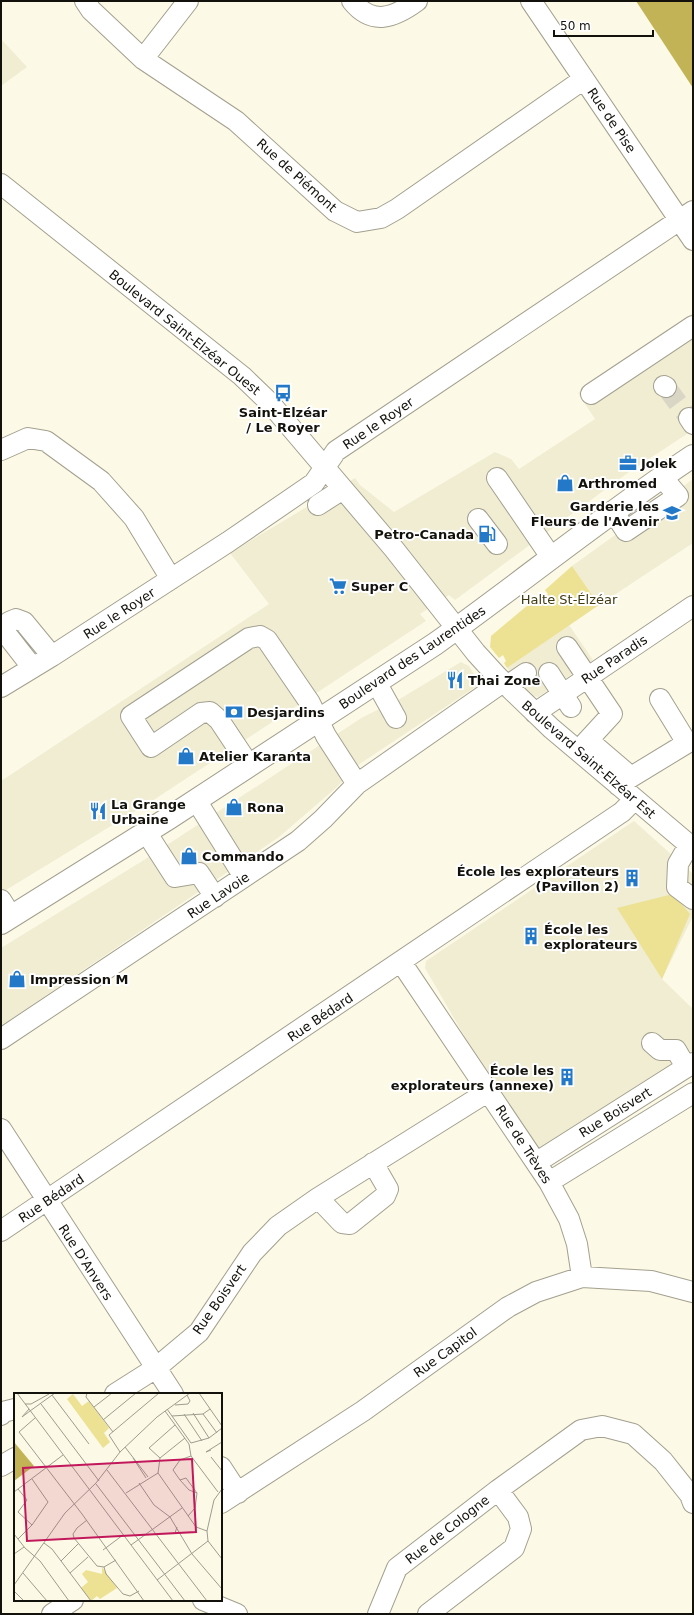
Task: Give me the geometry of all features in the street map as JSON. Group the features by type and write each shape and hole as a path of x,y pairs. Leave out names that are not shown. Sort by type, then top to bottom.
{"main road":[{"name":"Boulevard des Laurentides","path":"4,913 146,832 458,628 613,511 693,456"}],"street":[{"name":"Rue de Piémont","path":"85,1 91,10 143,59 236,121 335,211 356,222 380,218 397,209 584,79"},
{"path":"143,59 188,1"},
{"path":"352,1 361,12 384,18 400,13 418,1"},
{"name":"Rue de Pise","path":"531,1 584,79 686,215 693,240"},
{"name":"Boulevard Saint-Elzéar Ouest","path":"1,184 242,376 270,403 394,548 458,628"},
{"name":"Rue le Royer","path":"1,687 171,579 314,482 336,451 686,215"},
{"path":"591,394 693,326"},
{"path":"1,450 28,438 46,441 101,481 134,518 171,579"},
{"path":"613,511 626,531 678,496 672,491 662,477"},
{"path":"497,478 551,557"},
{"path":"318,505 343,489"},
{"path":"642,491 655,511"},
{"path":"478,519 497,544"},
{"name":"Rue Paradis","path":"535,713 567,700 587,677 693,606"},
{"path":"32,667 7,635 4,627 9,622 16,619 24,622 52,656"},
{"name":"Boulevard Saint-Elzéar Est","path":"458,628 476,653 535,713 586,749 624,780 635,799 691,847"},
{"path":"250,765 220,720 210,712 201,713 151,747 131,716 249,638 256,636 267,640 310,702 318,720 357,784"},
{"path":"567,647 612,714 586,749"},
{"name":"Rue Lavoie","path":"1,1039 307,834 357,784 505,684 526,673"},
{"path":"549,673 567,700"},
{"path":"376,682 396,718"},
{"path":"624,780 687,743 660,699"},
{"name":"Rue Bédard","path":"1,1231 622,812 635,799"},
{"path":"196,800 244,877"},
{"path":"146,832 175,877 199,873 215,897"},
{"path":"691,847 678,864 677,887 693,899"},
{"name":"Rue de Trèves","path":"401,962 537,1162 549,1182 569,1219 577,1244 582,1277"},
{"path":"652,1043 660,1050 676,1050 690,1065"},
{"name":"Rue Boisvert","path":"537,1162 690,1065"},
{"name":"Rue Boisvert","path":"117,1393 156,1368 199,1332 252,1253 278,1226 318,1198 489,1091"},
{"name":"Rue Boisvert","path":"549,1182 693,1093"},
{"name":"Rue D'Anvers","path":"1,1129 46,1201 172,1393"},
{"path":"318,1198 342,1223 350,1224 385,1196 388,1188 373,1163"},
{"name":"Rue Capitol","path":"222,1503 363,1411 508,1307 536,1292 582,1277 651,1281 693,1292"},
{"path":"1,1415 3,1412 14,1409"},
{"name":"Rue de Cologne","path":"378,1614 397,1568 498,1490 581,1430 602,1426 633,1434 663,1461 690,1495 693,1503"},
{"path":"1,1466 14,1459"},
{"path":"222,1469 238,1493"},
{"name":"Rue de Cologne","path":"428,1614 514,1548 521,1529 518,1517 498,1490"},
{"path":"52,1614 72,1601"},
{"path":"205,1601 237,1614"}],"shaded area":[{"path":"636,1 693,1 693,88"},
{"path":"1,39 27,67 1,86"},
{"path":"693,313 693,430 629,472 455,600 449,595 420,614 426,621 152,801 1,893 1,781 269,604 230,553 355,478 360,485 394,512 495,452 511,459 519,469 595,419 578,393"},
{"path":"693,479 693,543 599,605 572,566"},
{"path":"569,625 593,660 538,697 534,696 507,668"},
{"path":"461,662 469,666 480,684 355,767 337,787 279,837 1,1026 1,948 144,860 363,717 398,700"},
{"path":"634,821 693,874 693,916 662,979 693,1009 693,1063 537,1162 425,968 426,961"}],"green space":[{"name":"Halte St-Élzéar","path":"572,566 599,605 507,668 504,663 506,661 503,655 499,658 490,647 491,636 534,600 537,604 548,594 545,590"},
{"path":"673,894 690,914 662,979 617,908"}],"tunnel":[{"path":"666,387 689,418"}],"place":[{"name":"Saint-Elzéar / Le Royer","path":"283,393"},
{"name":"Jolek","path":"628,463"},
{"name":"Arthromed","path":"565,483"},
{"name":"Garderie les Fleurs de l'Avenir","path":"672,513"},
{"name":"Petro-Canada","path":"487,534"},
{"name":"Super C","path":"338,586"},
{"name":"Thai Zone","path":"455,680"},
{"name":"Desjardins","path":"234,712"},
{"name":"Atelier Karanta","path":"186,756"},
{"name":"Rona","path":"234,807"},
{"name":"La Grange Urbaine","path":"98,811"},
{"name":"Commando","path":"189,856"},
{"name":"École les explorateurs (Pavillon 2)","path":"632,878"},
{"name":"École les explorateurs","path":"531,936"},
{"name":"Impression M","path":"17,979"},
{"name":"École les explorateurs (annexe)","path":"567,1077"}]}
